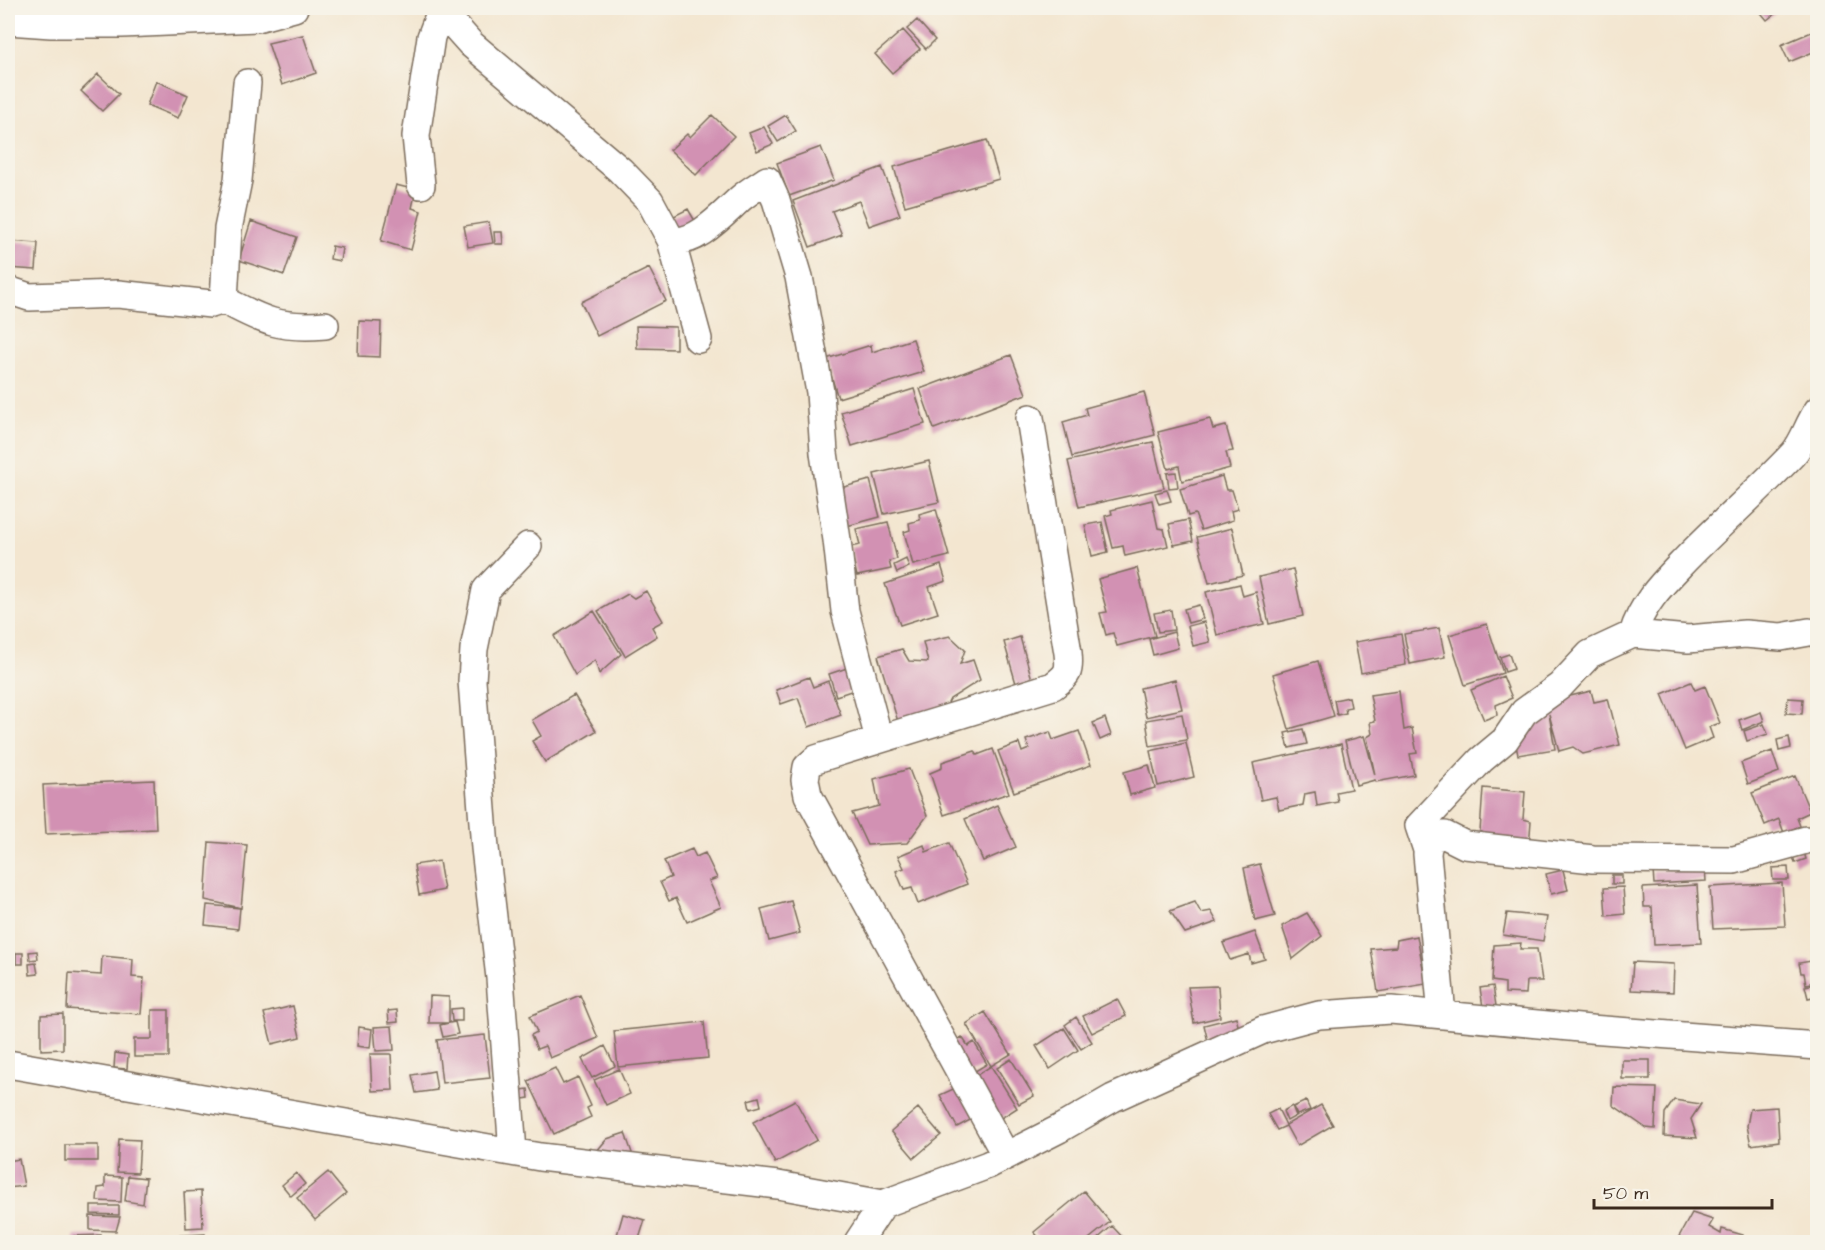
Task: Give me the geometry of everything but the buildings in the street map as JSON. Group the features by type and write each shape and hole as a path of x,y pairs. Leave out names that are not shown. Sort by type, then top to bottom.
{"street":[{"path":"8,21 51,24 133,24 257,18 294,8"},
{"path":"422,185 416,136 431,37 442,8"},
{"path":"447,8 454,26 471,44 620,170 650,201 671,240 698,339"},
{"path":"224,300 228,229 238,180 246,83"},
{"path":"671,240 679,242 712,225 742,197 767,180 776,200 799,277 820,392 824,453 845,611 879,739"},
{"path":"8,290 29,297 118,294 211,304 224,300 261,320 298,327 325,325"},
{"path":"1633,634 1637,620 1654,592 1795,452 1818,410"},
{"path":"1006,1156 808,795 805,780 807,767 816,759 1053,686 1069,669 1067,642 1030,418"},
{"path":"513,1152 500,978 485,848 472,681 474,649 486,590 528,546"},
{"path":"1442,1014 1427,850 1419,826 1481,760 1505,740 1524,712 1560,686 1590,654 1633,634 1688,639 1745,634 1782,637 1809,632"},
{"path":"1427,850 1437,836 1445,835 1465,845 1593,859 1734,860 1806,840"},
{"path":"8,1064 513,1152 778,1185 883,1204 988,1165 1059,1129 1113,1098 1263,1030 1319,1016 1391,1010 1590,1029 1818,1046"},
{"path":"858,1242 883,1204"}]}
